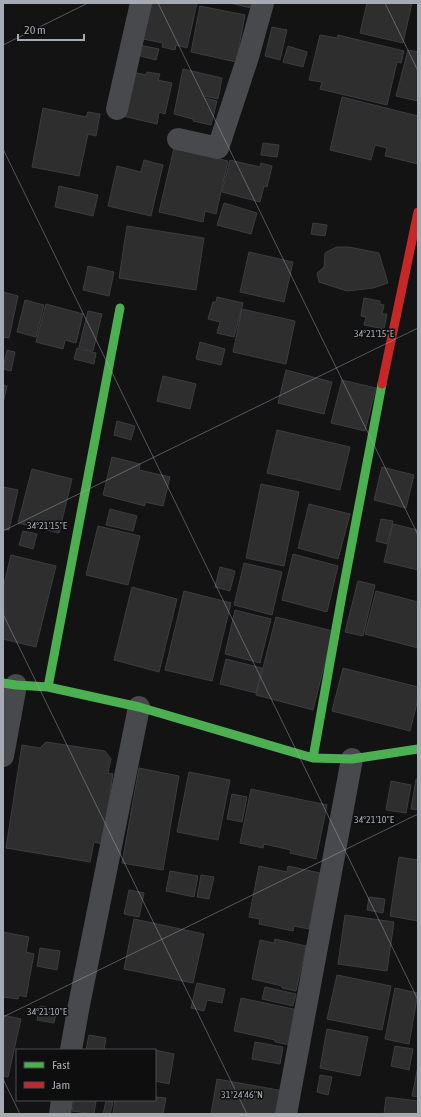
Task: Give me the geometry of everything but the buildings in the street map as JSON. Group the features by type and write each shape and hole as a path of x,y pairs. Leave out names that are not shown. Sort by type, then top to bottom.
{"street":[{"path":"117,109 141,3"},
{"path":"178,139 218,148 248,57 263,3"},
{"path":"313,758 338,614 394,323 418,212"},
{"path":"48,686 120,308"},
{"path":"3,756 10,684 48,686 139,707 313,758 352,759 418,749"},
{"path":"71,1049 139,707"},
{"path":"286,1114 352,759"},
{"path":"60,1114 62,1101"}],"traffic: fast":[{"path":"48,687 120,308"},
{"path":"313,758 382,384"},
{"path":"3,683 48,687 139,707 313,758 352,759 418,749"}],"traffic: jam":[{"path":"382,384 418,212"}]}
